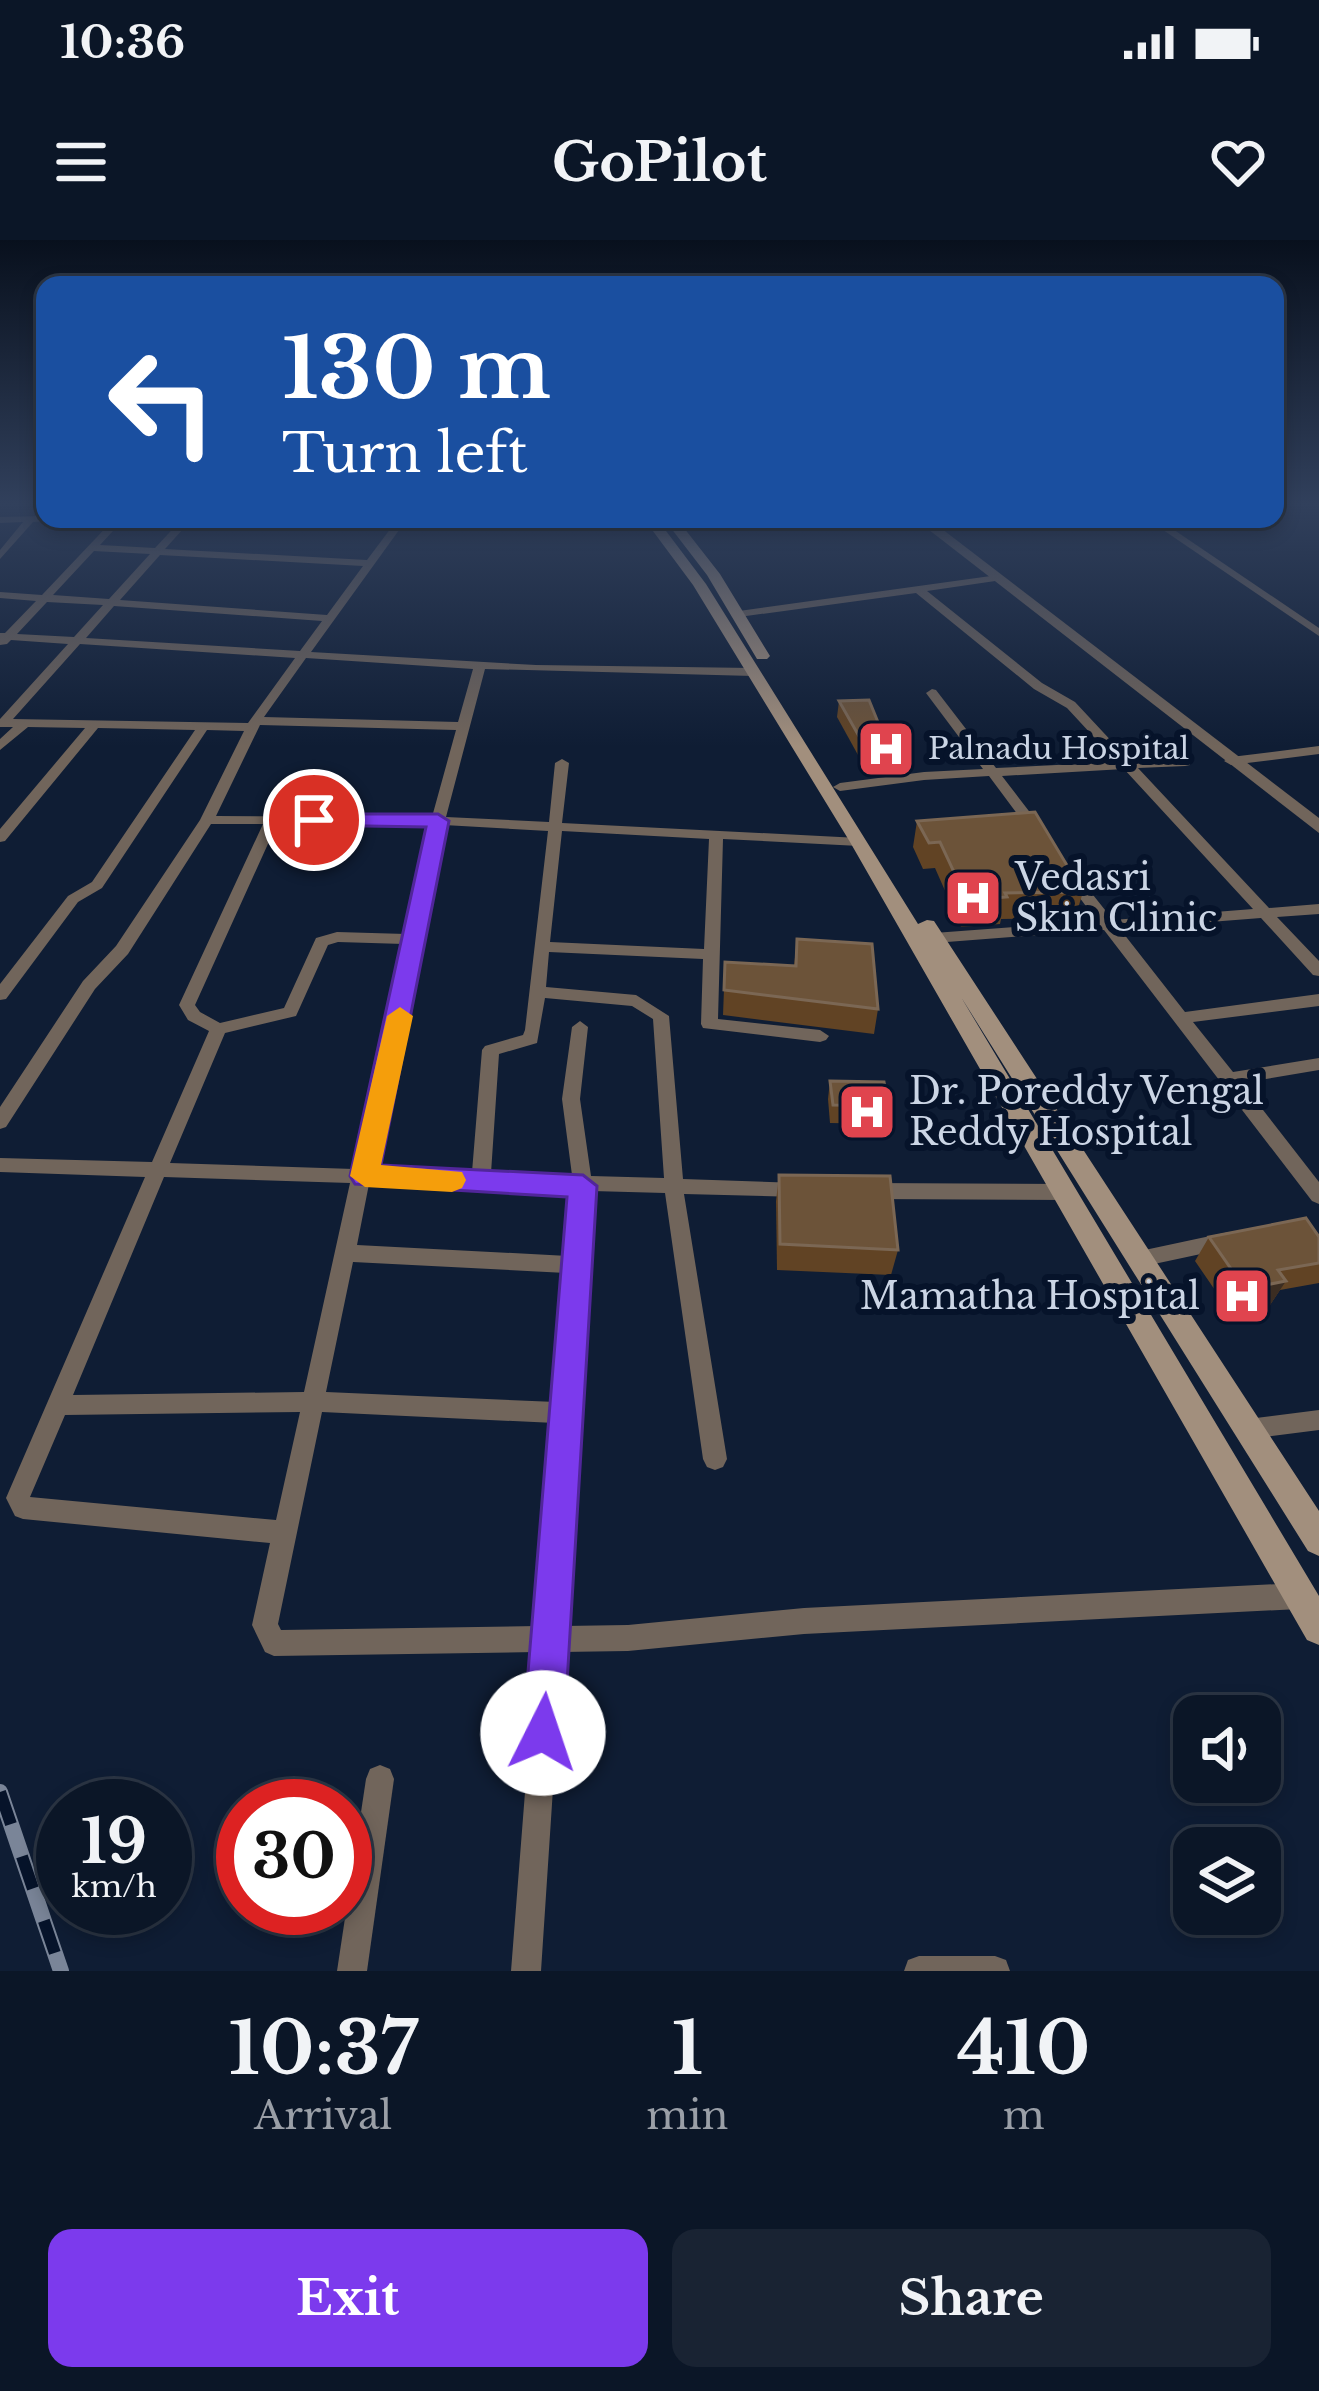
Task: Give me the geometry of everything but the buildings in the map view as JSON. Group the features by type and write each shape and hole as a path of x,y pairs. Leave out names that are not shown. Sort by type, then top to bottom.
{"main road":[{"path":"700,586 859,842 1319,1628"},
{"path":"719,586 934,938 1319,1540"}],"street":[{"path":"3,639 56,586"},
{"path":"1,724 126,586"},
{"path":"0,1122 88,985 122,950 206,820 254,724 353,586"},
{"path":"739,614 947,586"},
{"path":"1008,586 1319,826"},
{"path":"1250,586 1319,633"},
{"path":"919,590 1038,686 1071,705 1133,766 1319,971"},
{"path":"0,596 329,617"},
{"path":"3,639 480,665 753,672"},
{"path":"480,665 438,821 265,1625 274,1643 550,1639 1299,1596"},
{"path":"932,693 1045,842"},
{"path":"1,724 464,726"},
{"path":"0,746 23,725"},
{"path":"0,838 92,726"},
{"path":"0,995 73,899 97,885 203,727"},
{"path":"1231,761 1319,750"},
{"path":"840,787 924,776 992,776 1185,762"},
{"path":"481,1182 487,1062 502,1043 531,1039 562,763"},
{"path":"206,820 438,821 859,842"},
{"path":"272,820 188,1005 194,1016 218,1029 290,1012 322,942 337,937 415,939"},
{"path":"716,836 713,1028 820,1036"},
{"path":"1058,859 1319,1196"},
{"path":"934,938 1319,909"},
{"path":"543,946 712,954"},
{"path":"538,992 636,1001 661,1016 674,1189 715,1459"},
{"path":"1180,1018 1319,1000"},
{"path":"526,1971 583,1186 571,1099 580,1027"},
{"path":"218,1029 18,1498 22,1508 286,1533"},
{"path":"1231,1078 1319,1064"},
{"path":"0,1165 815,1190"},
{"path":"838,1191 1065,1192"},
{"path":"1140,1258 1243,1237"},
{"path":"347,1253 576,1265"},
{"path":"58,1405 315,1402 565,1413"},
{"path":"1248,1429 1319,1420"},
{"path":"352,1971 380,1779"},
{"path":"919,1971 995,1971"}],"railway":[{"path":"0,1792 61,1971"}],"slow traffic":[{"path":"400,1016 365,1176 452,1180"}],"place":[{"name":"Palnadu Hospital","path":"886,749"},
{"name":"Vedasri Skin Clinic","path":"973,898"},
{"name":"Dr. Poreddy Vengal Reddy Hospital","path":"867,1112"},
{"name":"Mamatha Hospital","path":"1242,1296"}],"route":[{"path":"314,820 438,821 365,1176 583,1186 543,1733"}]}
